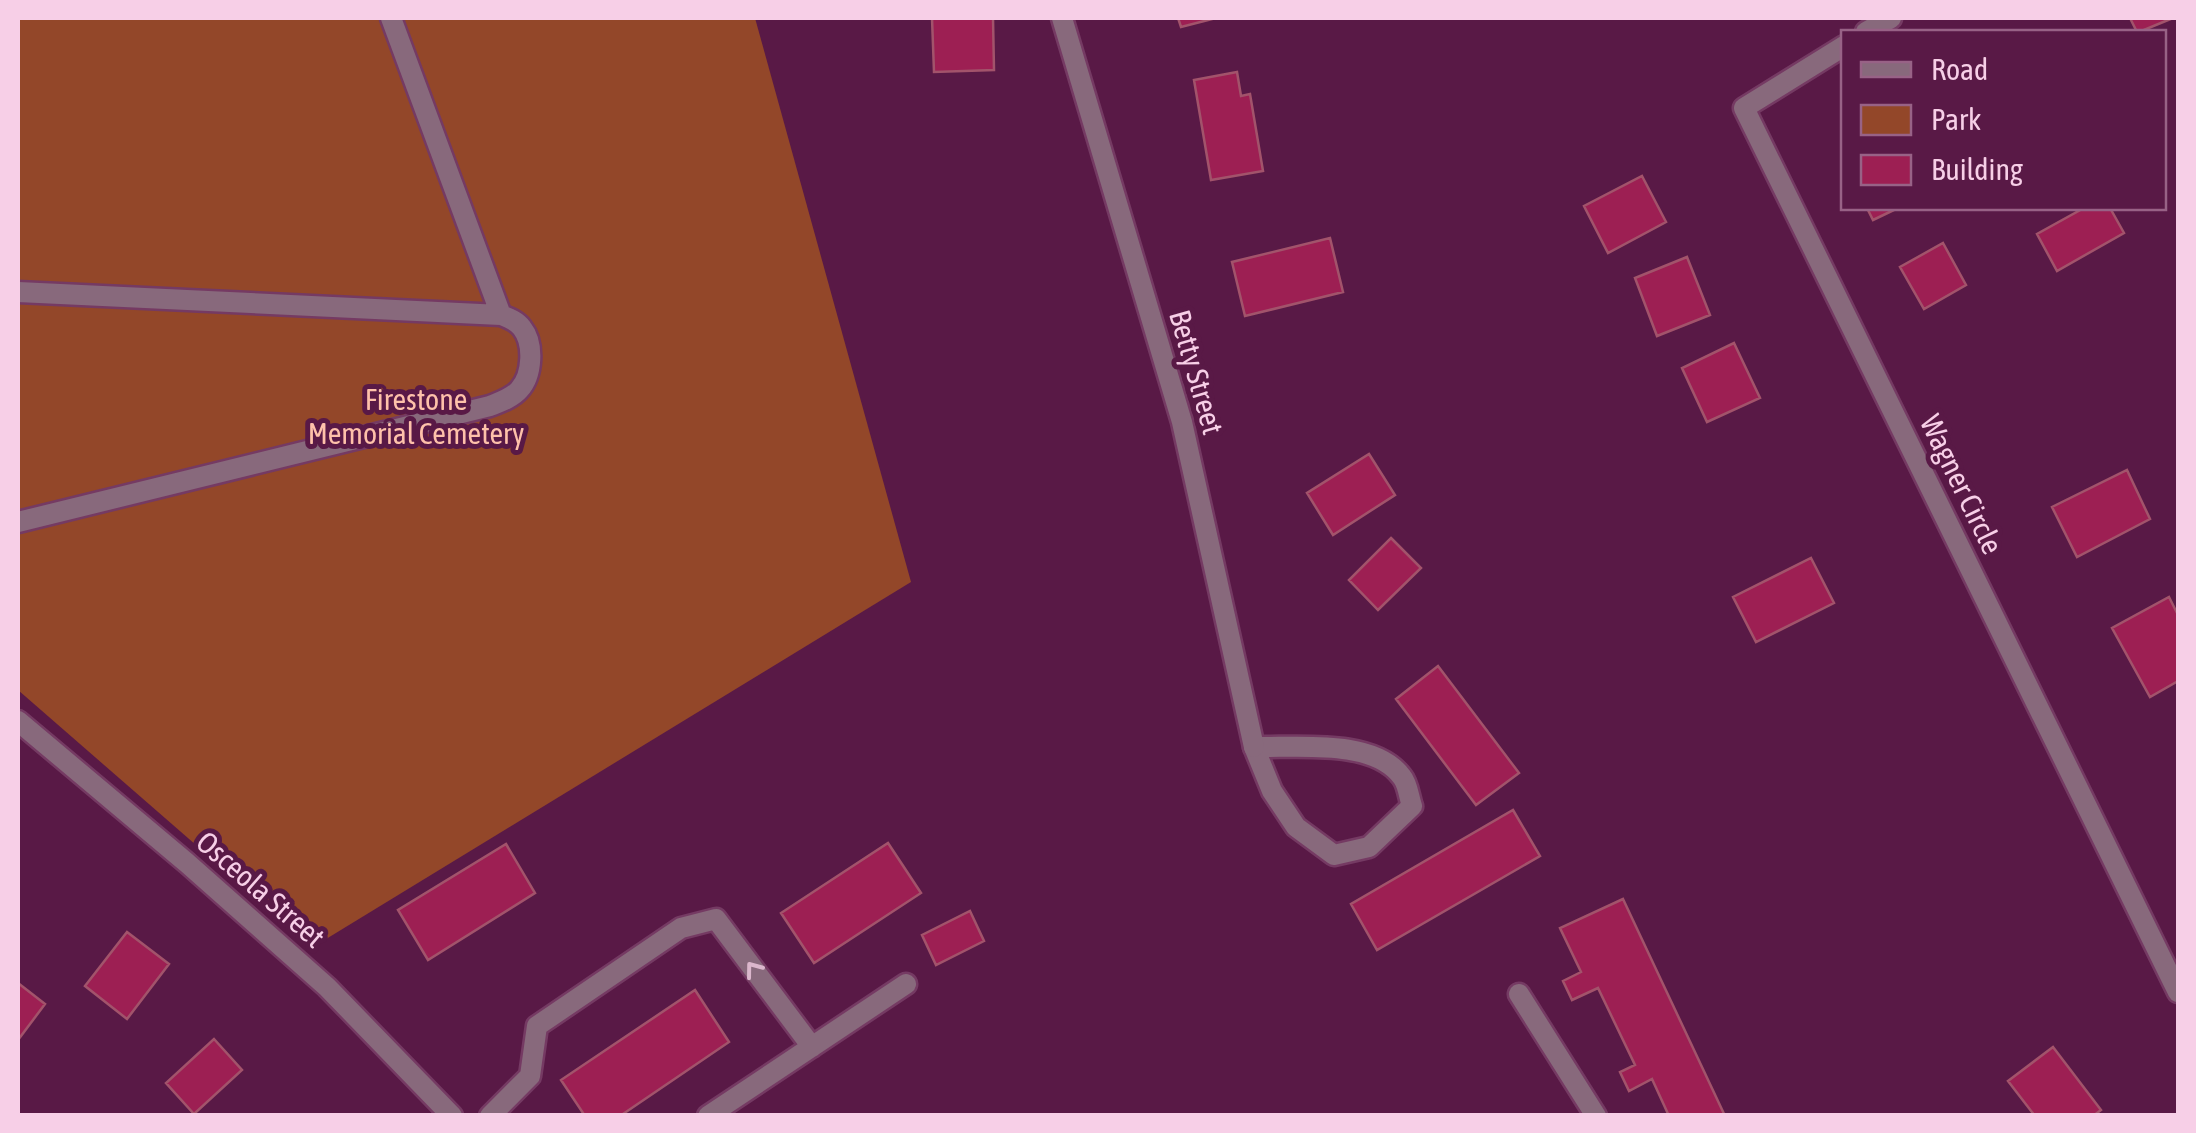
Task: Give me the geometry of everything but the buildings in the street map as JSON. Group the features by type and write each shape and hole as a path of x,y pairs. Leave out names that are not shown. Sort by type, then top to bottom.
{"street":[{"path":"391,18 501,315"},
{"name":"Betty Street","path":"1062,18 1182,422 1254,747 1272,791 1296,827 1334,855 1369,847 1412,806 1404,778 1378,757 1344,748 1254,747"},
{"name":"Wagner Circle","path":"1841,48 1744,108 2178,992"},
{"path":"18,292 501,315 523,329 530,345 526,378 520,390 490,406 18,522"},
{"name":"Osceola Street","path":"18,721 327,987 452,1116"},
{"path":"490,1116 530,1076 537,1026 681,928 716,919 812,1047"},
{"path":"708,1116 906,984"},
{"path":"1519,994 1596,1116"}],"green space":[{"name":"Firestone Memorial Cemetery","path":"18,18 755,18 911,582 313,947 18,690"}]}
